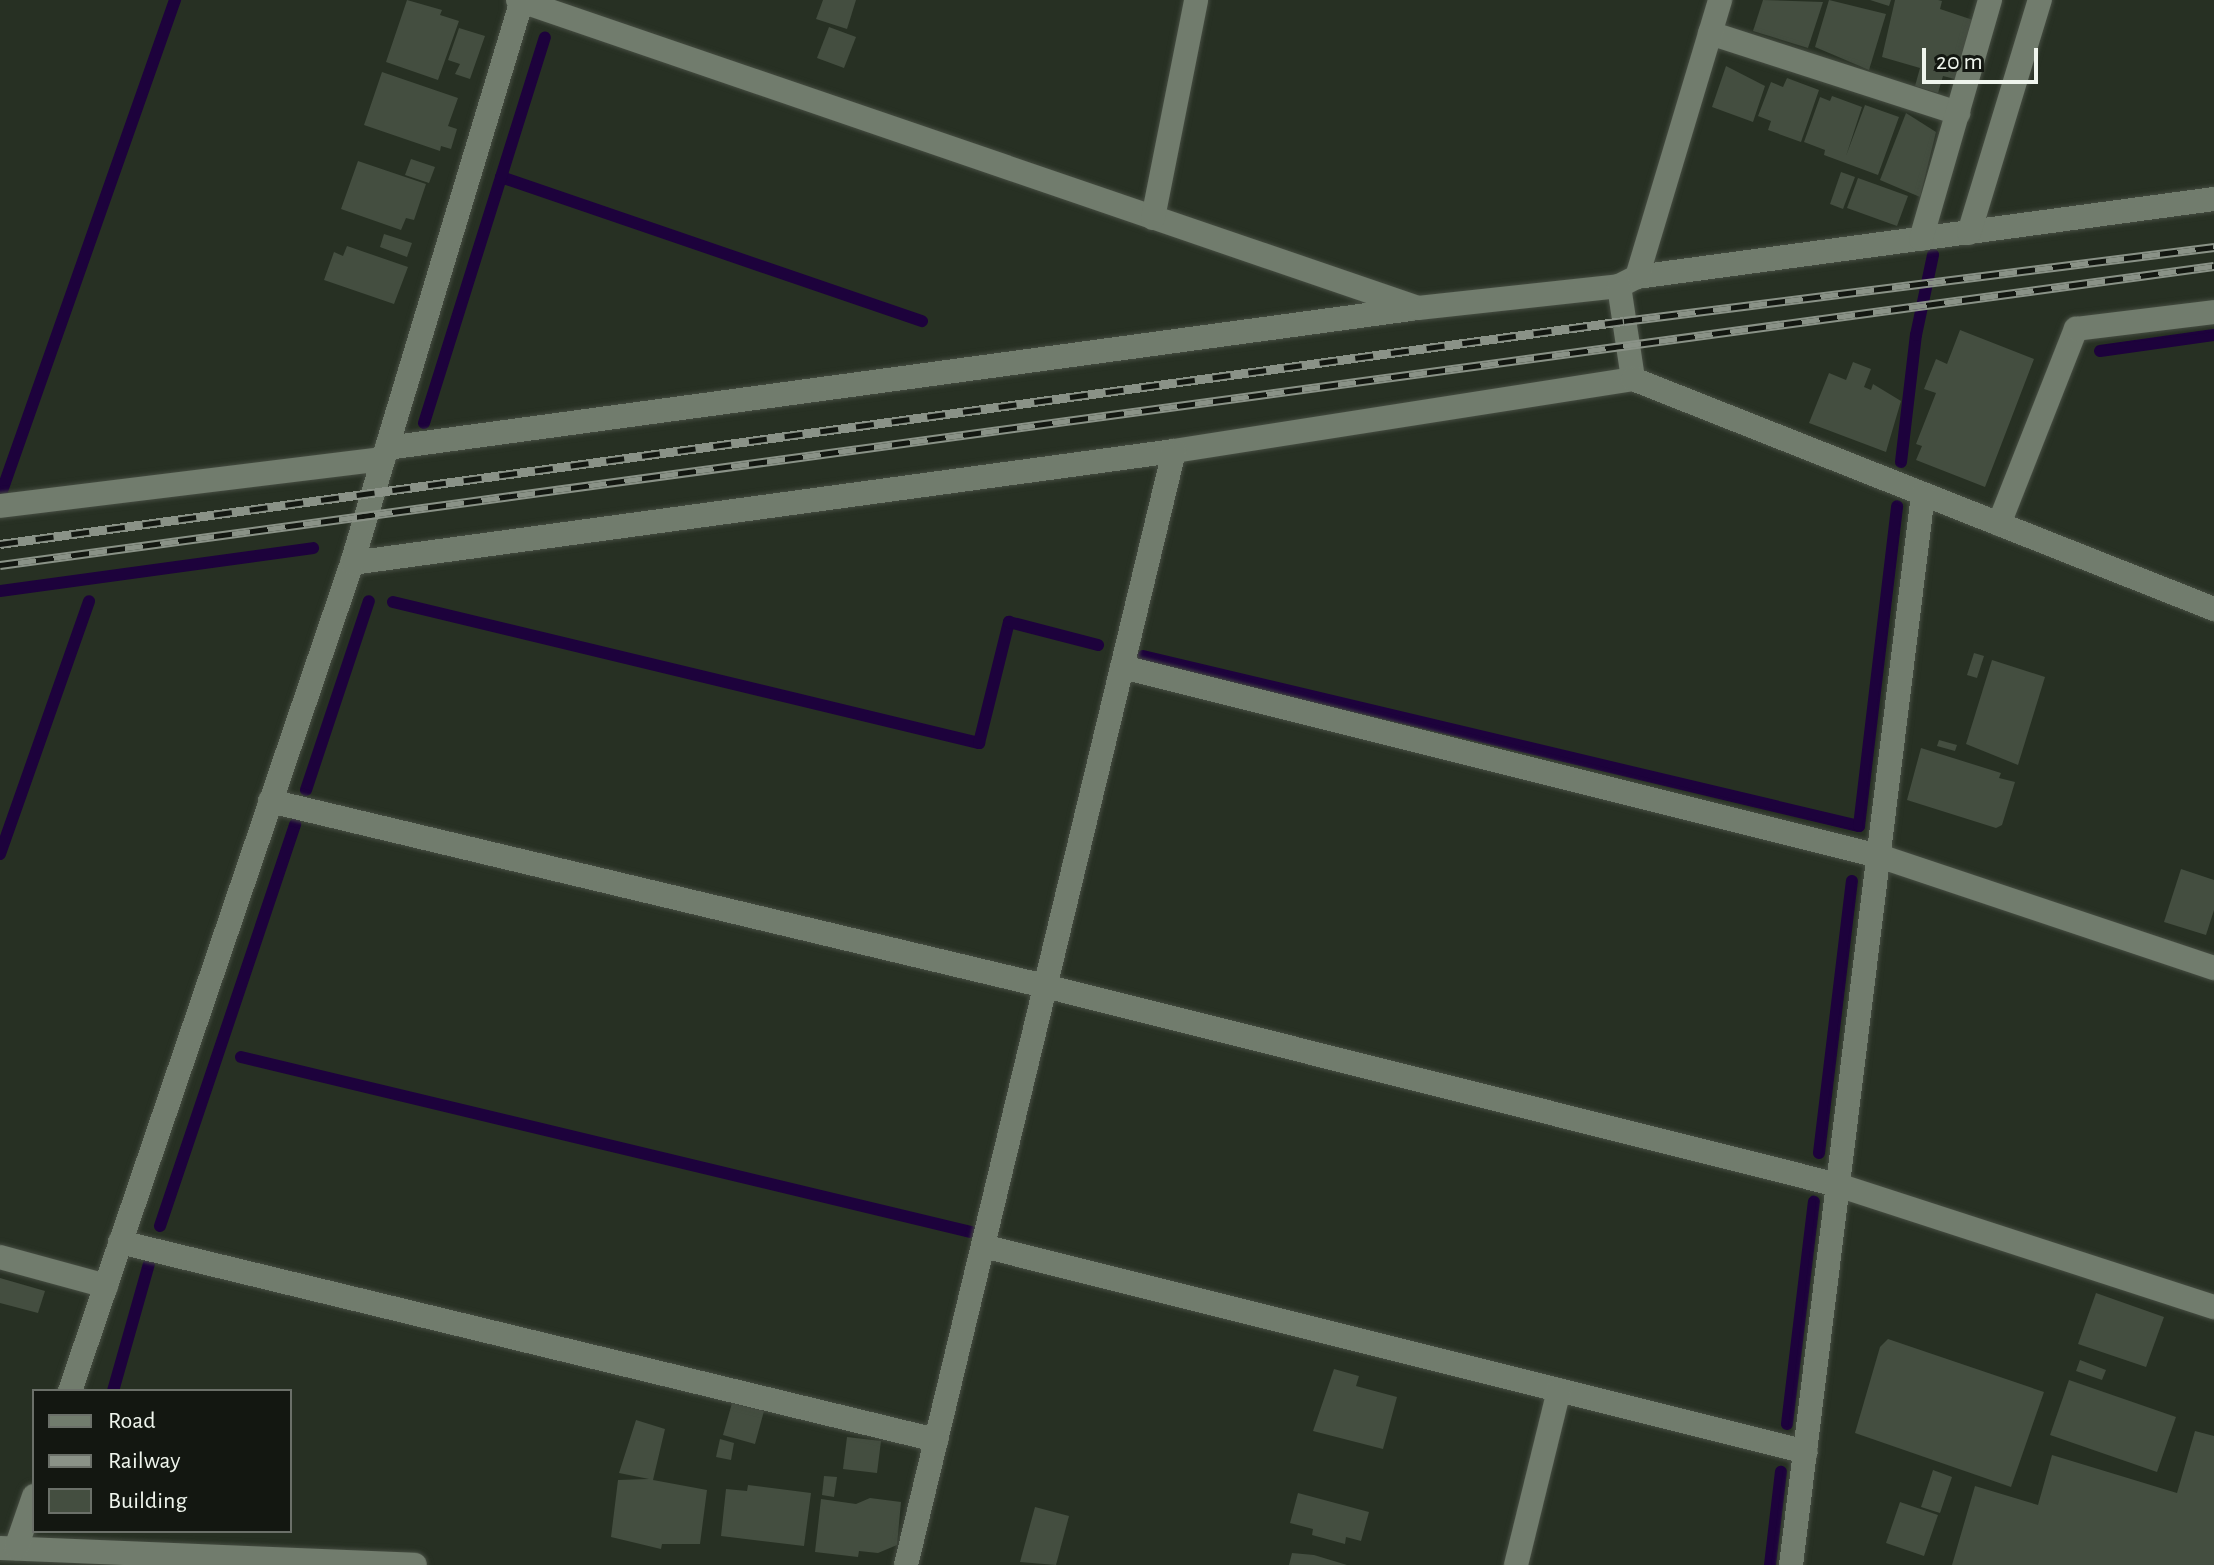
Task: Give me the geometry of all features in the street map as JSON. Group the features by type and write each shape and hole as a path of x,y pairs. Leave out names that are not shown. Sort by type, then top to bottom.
{"street":[{"path":"71,1389 352,563 520,0 1418,308"},
{"path":"1153,218 1196,0"},
{"path":"1633,379 1628,282 1720,0"},
{"path":"1921,239 1990,0"},
{"path":"1969,233 2040,0"},
{"path":"1710,33 1958,113"},
{"path":"0,506 2214,199"},
{"path":"1999,524 2076,329 2214,312"},
{"path":"352,563 1174,451 1633,379 2214,609"},
{"path":"906,1565 1174,451"},
{"path":"1791,1565 1923,494"},
{"path":"1122,667 1879,856 2214,968"},
{"path":"270,801 1045,986 1838,1185 2214,1307"},
{"path":"120,1242 936,1440"},
{"path":"983,1246 1806,1452"},
{"path":"0,1257 106,1286"},
{"path":"1516,1565 1559,1390"},
{"path":"32,1500 8,1548 67,1559 415,1565"}],"building":[{"path":"407,0 442,10 440,15 459,21 438,80 386,62"},
{"path":"823,0 856,0 847,29 816,19"},
{"path":"1763,0 1823,2 1808,48 1753,31"},
{"path":"1829,0 1886,14 1869,70 1815,47"},
{"path":"1870,0 1891,0 1889,6"},
{"path":"1895,0 1942,1 1940,9 1973,20 1955,79 1943,76 1938,93 1915,86 1920,68 1882,57"},
{"path":"829,27 856,37 844,68 817,58"},
{"path":"459,28 485,36 470,79 455,74 460,64 448,60"},
{"path":"1726,66 1765,86 1753,122 1712,107"},
{"path":"382,72 458,98 448,126 457,129 451,149 441,146 440,151 364,125"},
{"path":"1787,78 1819,90 1801,142 1768,130 1771,121 1758,116 1771,82 1783,87"},
{"path":"1832,96 1862,107 1846,156 1865,105 1899,117 1878,175 1824,155 1825,150 1804,142 1820,97 1830,101"},
{"path":"1906,113 1936,132 1920,197 1880,180"},
{"path":"411,159 435,167 429,183 405,175"},
{"path":"358,161 426,184 414,220 406,218 401,230 341,209"},
{"path":"1841,172 1855,177 1843,209 1830,204"},
{"path":"1858,178 1908,196 1897,226 1847,208"},
{"path":"384,234 412,243 407,257 380,247"},
{"path":"347,246 408,267 394,304 324,280 334,252 343,256"},
{"path":"1960,330 2034,359 1985,487 1916,460 1922,446 1916,444 1936,393 1924,389 1936,359 1947,364"},
{"path":"1853,362 1871,369 1864,387 1871,390 1873,384 1901,401 1886,452 1809,423 1829,373 1846,380"},
{"path":"1974,653 1984,656 1977,678 1967,675"},
{"path":"1992,660 2045,677 2018,765 1966,744"},
{"path":"1939,740 1957,745 1955,751 1937,746"},
{"path":"1921,748 2001,773 1999,778 2015,782 2002,825 1996,828 1907,800"},
{"path":"2181,869 2214,880 2214,910 2206,935 2164,922"},
{"path":"0,1278 45,1291 38,1313 0,1303"},
{"path":"2096,1293 2164,1317 2146,1367 2078,1344"},
{"path":"1888,1339 2044,1392 2011,1487 1855,1433 1880,1347"},
{"path":"2080,1360 2106,1370 2102,1380 2076,1371"},
{"path":"1334,1369 1359,1376 1356,1386 1397,1397 1383,1449 1313,1431"},
{"path":"2069,1380 2176,1417 2157,1472 2050,1435"},
{"path":"732,1403 764,1411 755,1444 723,1435"},
{"path":"636,1420 665,1429 653,1480 707,1490 700,1544 662,1544 661,1549 611,1537 618,1480 649,1479 619,1473"},
{"path":"2195,1431 2214,1436 2214,1565 1952,1565 1975,1486 2038,1505 2052,1455 2177,1493"},
{"path":"847,1437 881,1441 877,1473 843,1469"},
{"path":"720,1439 734,1443 731,1460 716,1457"},
{"path":"1933,1470 1952,1477 1940,1513 1921,1507"},
{"path":"824,1476 837,1477 834,1497 822,1495"},
{"path":"748,1485 811,1493 804,1546 721,1536 726,1489 747,1491"},
{"path":"1298,1493 1369,1512 1361,1541 1346,1537 1345,1544 1312,1535 1313,1529 1290,1523"},
{"path":"870,1498 901,1502 897,1545 878,1553 859,1551 858,1557 815,1552 821,1499 856,1504"},
{"path":"1900,1502 1938,1515 1924,1556 1886,1543"},
{"path":"1035,1507 1069,1516 1056,1565 1020,1562"},
{"path":"1292,1553 1314,1555 1347,1565 1289,1565"}],"waterway":[{"path":"2,491 175,0"},
{"path":"424,423 545,38"},
{"path":"501,177 922,321"},
{"path":"1901,462 1916,335 1933,255"},
{"path":"2100,351 2214,335"},
{"path":"1143,656 1859,826 1897,506"},
{"path":"0,591 313,548"},
{"path":"0,854 89,601"},
{"path":"306,790 369,601"},
{"path":"393,602 979,743 1009,622 1098,645"},
{"path":"160,1226 295,824"},
{"path":"1819,1153 1852,881"},
{"path":"241,1057 971,1232"},
{"path":"1787,1424 1814,1202"},
{"path":"114,1389 149,1264"},
{"path":"1770,1565 1781,1472"}],"railway":[{"path":"0,544 1624,321 2214,247"},
{"path":"0,565 2214,266"}]}
